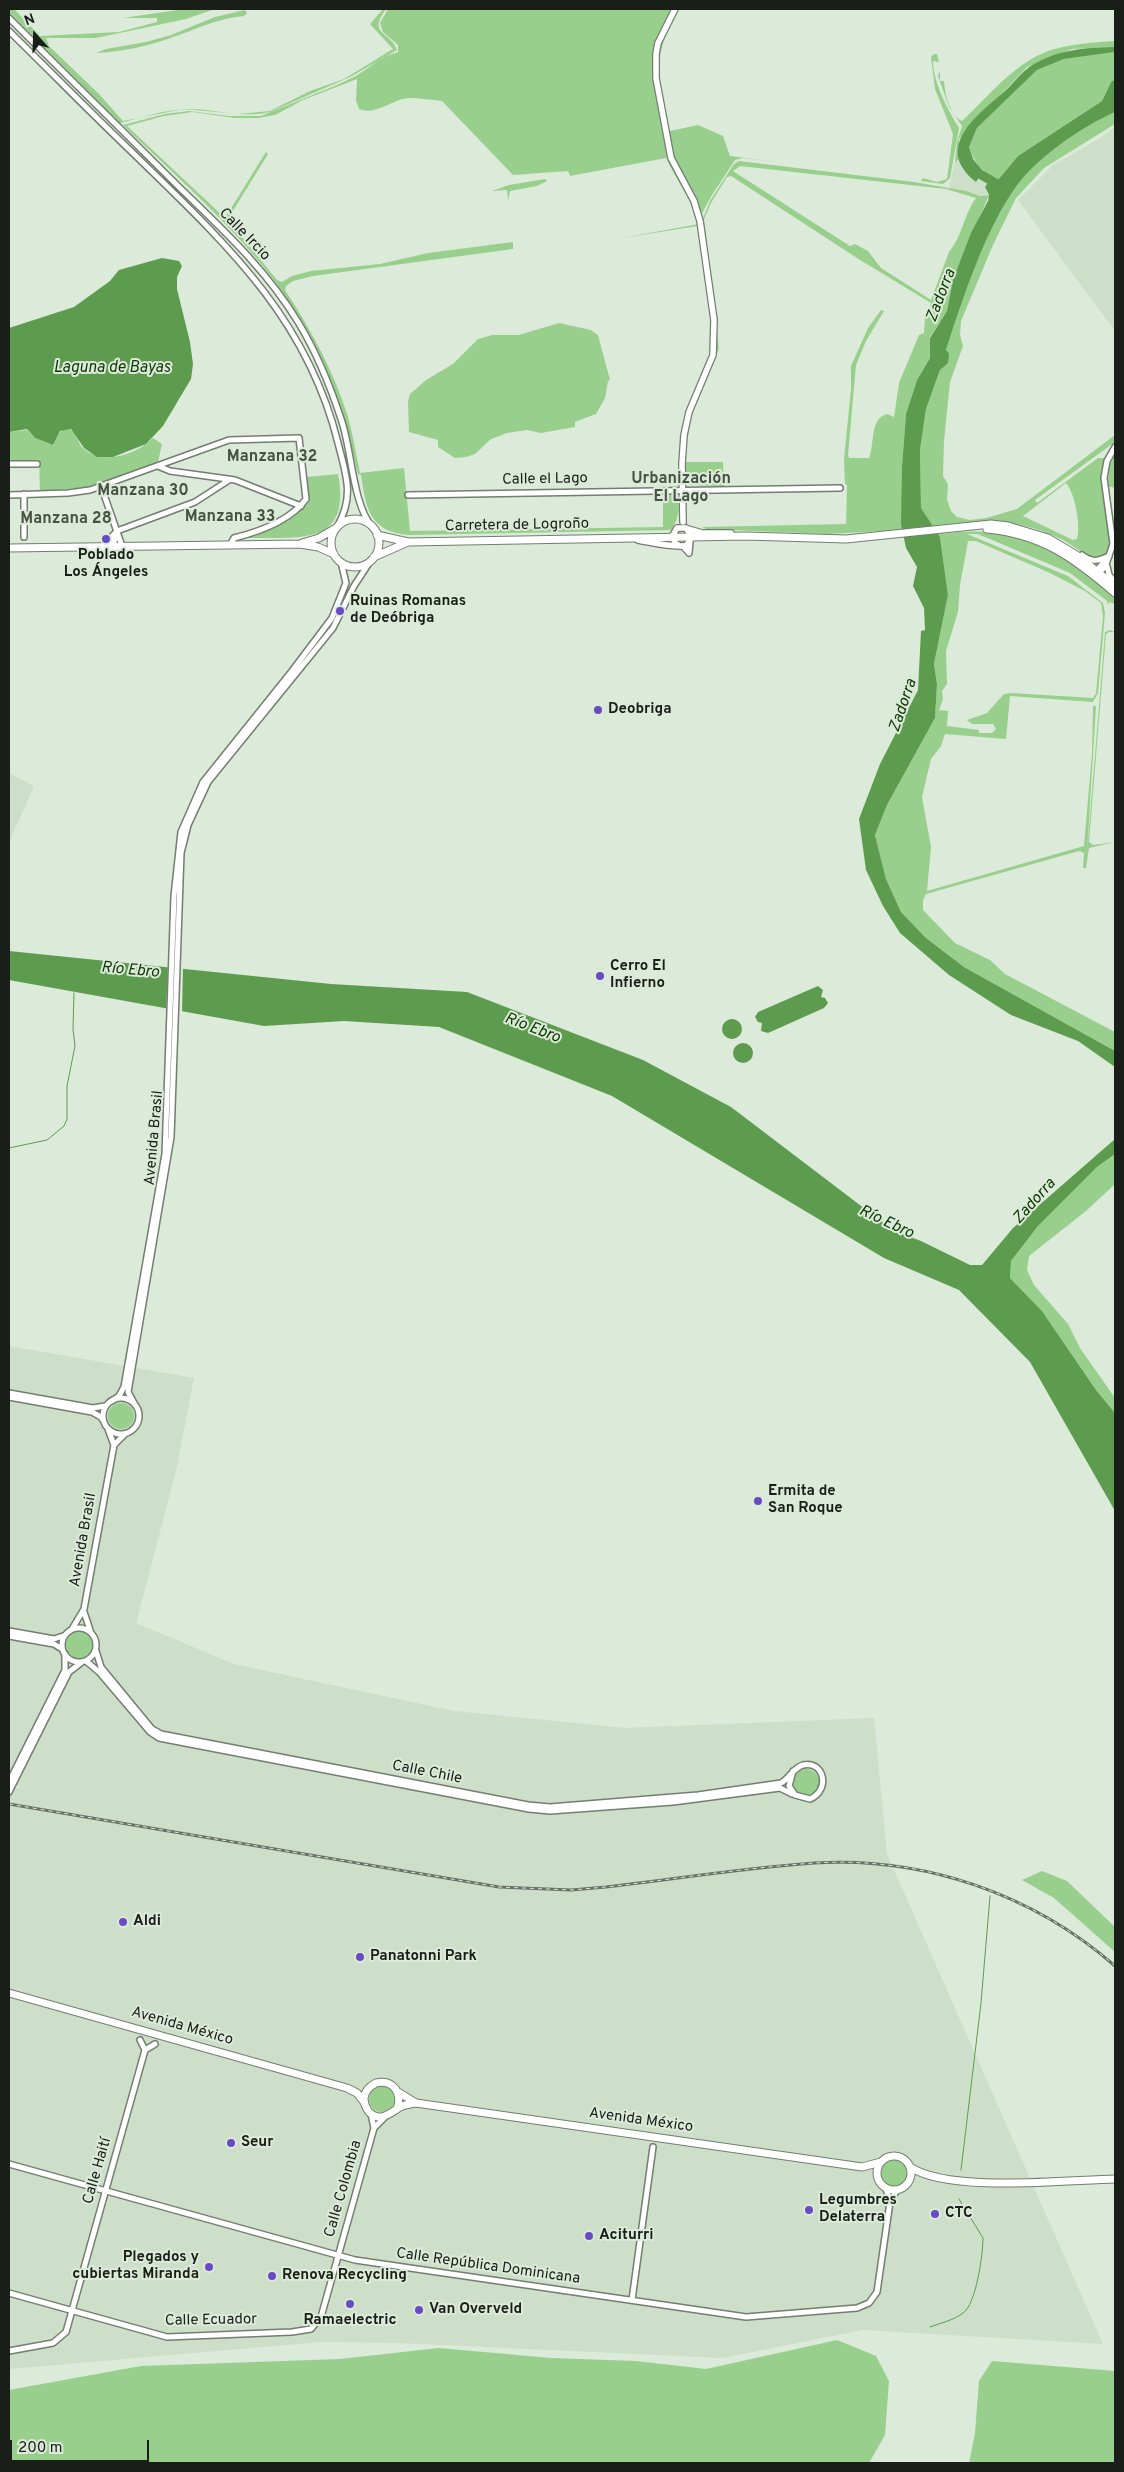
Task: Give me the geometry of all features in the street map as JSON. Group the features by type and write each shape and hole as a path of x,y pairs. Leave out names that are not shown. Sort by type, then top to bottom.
{"main road":[{"path":"300,544 319,538 337,527 351,519 366,522 372,527 379,542 372,559 356,566 341,562 334,554 331,541 337,527"},
{"path":"969,527 991,524 1008,526 1048,538 1078,556 1115,584"},
{"path":"969,527 1021,534 1067,554 1115,591"},
{"name":"Carretera de Logroño","path":"377,535 408,542 673,537 691,539 746,536 824,540 969,527"},
{"name":"Carretera de Logroño","path":"372,559 408,542"},
{"path":"9,548 300,544 334,554"},
{"name":"Avenida México","path":"9,1993 347,2088 357,2093 364,2102"},
{"path":"384,2082 393,2086 398,2092 399,2103 397,2109 385,2117 371,2113 364,2102 365,2094 370,2087 384,2082"},
{"name":"Avenida México","path":"347,2088 370,2087"},
{"name":"Avenida México","path":"398,2092 416,2103 862,2167 881,2162"},
{"name":"Avenida México","path":"397,2109 416,2103"},
{"path":"924,2176 898,2190 886,2189 876,2176 881,2162 887,2157 896,2156 924,2176 997,2184 1115,2179"},
{"name":"Avenida México","path":"862,2167 876,2176"},
{"path":"908,2183 910,2167"}],"street":[{"path":"675,9 661,34 656,63 660,103 672,160 694,201 700,221 714,320 713,355 689,412 684,435 682,462 683,522 688,529 691,539"},
{"name":"Calle Ircio","path":"9,18 249,256 278,293 310,345 330,389 348,444 359,503 366,520 372,527"},
{"name":"Calle Ircio","path":"9,31 241,261 271,298 302,349 328,407 346,478 347,509 337,527"},
{"path":"9,494 68,493 101,486 234,439 299,438 306,499 301,506 276,522 234,538 230,545"},
{"path":"1067,554 1094,572 1102,572 1106,564 1113,535 1105,490 1104,470 1115,447"},
{"path":"9,464 36,464"},
{"path":"158,466 170,471 220,480 232,479 301,506"},
{"path":"102,547 117,531 195,502 220,480"},
{"path":"101,486 122,546"},
{"name":"Calle el Lago","path":"408,495 840,488"},
{"path":"24,494 24,537"},
{"path":"681,546 675,543 673,537 677,528 683,522"},
{"name":"Carretera de Logroño","path":"677,528 702,533 746,536"},
{"path":"110,546 114,542 117,531"},
{"name":"Carretera de Logroño","path":"626,538 681,546 691,539"},
{"path":"1048,538 1059,541 1092,561 1098,561 1109,556"},
{"path":"1109,556 1098,569 1099,575 1115,591"},
{"path":"294,672 333,628 354,586 372,559"},
{"path":"294,672 332,618 346,583 341,562"},
{"path":"1106,564 1109,576 1115,584"},
{"name":"Avenida Brasil","path":"131,1358 171,1137 176,917 181,853 194,809 208,782 294,672"},
{"path":"9,1393 101,1408 119,1396 123,1391 131,1358"},
{"path":"9,1397 92,1412 103,1420 114,1445 134,1428 137,1423 138,1411 128,1392 131,1358"},
{"path":"103,1420 104,1409 110,1402 122,1398 135,1406"},
{"path":"108,1429 125,1434"},
{"name":"Avenida Brasil","path":"72,1629 84,1609 114,1445"},
{"name":"Avenida Brasil","path":"84,1609 90,1631"},
{"path":"9,1631 54,1640 59,1639 72,1629 81,1628 90,1631 96,1640 96,1651 69,1672 10,1790"},
{"path":"9,1782 64,1670 63,1652 66,1634"},
{"path":"9,1636 54,1644 72,1661 84,1662"},
{"name":"Calle Chile","path":"96,1651 102,1669 152,1728 160,1734 528,1805 550,1807 698,1796 777,1784 786,1780 793,1771"},
{"name":"Calle Chile","path":"84,1662 99,1672 155,1737 544,1812 691,1800 780,1788 795,1795"},
{"path":"807,1765 817,1768 823,1777 822,1788 815,1796 805,1799 795,1795 791,1791 789,1781 793,1771 807,1765"},
{"path":"140,2040 145,2050 155,2044"},
{"name":"Calle Haití","path":"9,2352 53,2343 66,2332 145,2050"},
{"name":"Calle Colombia","path":"338,2257 374,2128 371,2113"},
{"name":"Calle Colombia","path":"374,2128 385,2117"},
{"path":"632,2300 654,2147"},
{"name":"Calle República Dominicana","path":"9,2164 338,2257 750,2317 865,2306 877,2292 890,2202 886,2189"},
{"name":"Calle República Dominicana","path":"890,2202 898,2190"},
{"name":"Calle Ecuador","path":"9,2293 167,2337 304,2331 314,2326 321,2317 338,2257"}],"shaded area":[{"path":"9,9 14,9 40,36 119,32 157,22 157,18 123,18 184,9 215,9 186,19 96,38 46,38 49,46 99,94 123,121 142,117 120,123 9,12"},
{"path":"383,9 386,9 381,17 379,28 390,39 397,50 350,77 270,112 240,114 270,111 310,91 344,79 393,49 370,24"},
{"path":"388,9 673,9 659,36 654,60 669,157 695,205 699,224 688,198 666,158 570,176 568,171 513,175 442,101 409,98 378,109 365,111 359,109 356,100 357,79 303,100 275,115 258,118 235,118 192,112 164,116 127,126 225,218 266,152 268,154 231,214 231,221 236,230 277,280 282,282 292,276 311,271 380,264 428,253 513,242 513,249 313,276 293,281 286,286 285,290 313,336 336,383 348,417 360,473 404,468 410,531 663,527 663,494 675,494 678,512 676,522 671,530 409,535 396,533 378,524 368,508 361,475 358,474 336,394 311,336 300,318 282,291 241,240 123,125 165,114 189,111 229,116 261,116 337,85 356,76 384,57 398,52 398,45 383,32 380,23"},
{"path":"676,9 679,9 664,41 659,68 662,97 670,131 698,125 723,136 730,156 784,163 743,158 735,160 701,215 674,163 656,67 663,34"},
{"path":"245,10 247,13 244,16 216,21 154,43 125,50 96,53 106,49 146,42 171,35 215,17"},
{"path":"1115,41 1115,47 1072,49 1027,67 959,139 959,159 955,162 957,142 962,126 949,107 938,76 940,71 940,81 944,81 951,109 962,121 1015,70 1035,57 1064,47"},
{"path":"1115,52 1115,79 1111,82 1102,101 1018,156 997,181 980,167 969,147 977,128 1037,70 1064,59"},
{"path":"937,54 939,62 933,61 938,87 959,128 950,178 943,184 921,181 923,178 937,182 947,179 953,134 935,89 931,57"},
{"path":"184,109 196,109 240,114 239,114"},
{"path":"1115,112 1115,124 1044,168 1016,198 993,245 961,321 960,335 963,346 950,382 944,441 943,476 948,484 947,499 951,511 957,517 970,520 986,518 1017,509 1115,435 1115,442 1035,500 1037,503 1098,458 1106,458 1102,484 1111,535 1107,552 1101,558 1095,557 1045,532 1016,524 971,522 941,526 943,534 960,532 994,533 1011,535 1043,545 1073,561 1115,596 1115,604 1109,602 1108,605 1107,601 1070,573 977,534 967,534 1068,576 1103,603 1105,613 1098,693 1093,702 1010,696 1006,739 945,734 941,746 931,759 922,797 931,847 927,891 1084,846 1092,753 1093,706 1096,706 1087,853 1105,632 1110,630 1115,632 1106,634 1089,842 1093,845 1115,842 1089,848 1086,868 1083,868 1084,853 1079,851 926,894 923,900 923,910 955,943 990,960 1005,974 1115,1032 1115,1051 964,967 926,938 901,912 886,879 875,835 887,805 935,718 937,684 934,664 948,595 940,537 921,509 920,450 926,409 940,370 949,353 946,350 974,268 1002,209 1022,179 1045,156 1073,135","holes":["1066,483 1072,494 1078,518 1077,539 1073,540 1023,516","968,541 976,541 1050,573 1085,591 1101,603 1103,617 1096,693 1093,698 1004,694 987,713 967,720 972,724 993,724 996,729 992,733 979,733 979,730 947,726 948,711 939,710 943,699 942,691 947,684 946,651 958,612 960,585"]},
{"path":"1115,127 1115,331 1018,200 1053,165 1097,140"},
{"path":"959,159 962,169 976,181 983,171 992,177 985,187 987,194 980,196 949,188 955,162"},
{"path":"739,161 914,182 966,191 980,196 989,195 953,280 947,311 930,337 930,358 917,380 906,414 902,466 903,530 828,534 706,529 702,527 846,524 847,485 845,484 844,459 851,389 851,366 868,328 881,310 884,311 866,341 856,365 848,455 849,458 869,458 877,421 887,414 894,417 899,383 919,335 924,333 925,319 931,303 857,258 731,176 727,177 711,203 704,219 719,349 692,413 685,454 686,462 723,462 724,486 688,485 685,463 683,462 687,423 715,342 702,221 710,201 734,164","holes":["740,166 946,189 976,198 949,252 931,300 881,268 868,251 855,244 850,246 733,171"]},
{"path":"545,179 547,181 537,186 510,191 508,201 507,190 492,191 509,185"},
{"path":"699,224 700,229 698,229 698,226 622,238"},
{"path":"559,323 591,330 598,335 610,380 608,381 605,398 596,414 575,422 575,427 541,433 527,430 507,433 491,439 475,454 466,457 455,458 438,447 438,440 409,432 408,402 410,394 426,380 453,364 478,339 492,335 519,335"},
{"path":"65,429 73,432 84,449 101,457 120,456 129,453 153,438 162,444 158,462 90,487 40,491 39,461 9,462 9,432 27,430 35,438 53,445 60,432"},
{"path":"1115,453 1115,488 1108,486 1109,467"},
{"path":"338,474 340,498 337,515 329,526 317,533 303,537 248,538 248,535 306,505 309,496 307,477"},
{"path":"9,773 34,786 9,843"},
{"path":"1115,1154 1115,1184 1086,1211 1029,1256 1027,1270 1034,1285 1068,1324 1080,1348 1115,1398 1115,1413 1096,1390 1042,1311 1010,1278 1011,1261 1038,1226 1097,1167"},
{"path":"9,1346 194,1378 176,1471 136,1623 234,1664 454,1711 625,1728 874,1718 887,1854 1103,2344 863,2330 723,2358 398,2343 321,2342 9,2369 9,1789 23,1787 9,1784"},
{"path":"121,1403 130,1407 134,1416 130,1425 121,1429 112,1425 108,1416 112,1407"},
{"path":"79,1632 88,1636 92,1645 88,1654 79,1658 70,1654 66,1645 70,1636"},
{"path":"806,1769 815,1773 819,1782 815,1791 806,1795 797,1791 793,1782 797,1773"},
{"path":"1042,1871 1067,1881 1115,1927 1115,1952 1054,1898 1022,1880"},
{"path":"382,2086 391,2090 395,2099 391,2108 382,2112 373,2108 369,2099 373,2090"},
{"path":"894,2160 903,2164 907,2173 903,2182 894,2186 885,2182 881,2173 885,2164"},
{"path":"837,2340 876,2356 889,2381 885,2435 869,2463 9,2463 9,2390 141,2366 340,2359 439,2348 551,2358 636,2361 706,2369"},
{"path":"992,2361 1115,2371 1115,2463 969,2463 975,2433 979,2381"}],"water":[{"path":"1115,47 1115,52 1064,59 1037,70 977,128 969,147 973,159 983,171 976,182 964,169 958,157 963,133 971,122 1026,69 1053,55 1079,49"},
{"path":"1115,79 1115,112 1073,135 1033,167 1013,191 1002,209 983,247 959,310 946,350 949,353 948,363 940,370 926,409 920,450 921,508 940,537 948,595 934,664 937,684 935,718 887,805 875,835 886,879 901,912 926,938 964,967 1115,1051 1115,1067 1078,1041 1011,1015 949,975 900,933 883,906 866,870 859,819 880,764 918,690 921,631 925,630 924,608 913,586 917,567 906,548 901,524 902,466 906,414 917,380 930,358 930,338 947,311 953,280 971,233 988,201 989,195 985,187 992,177 997,181 1018,156 1102,101 1111,82"},
{"name":"Laguna de Bayas","path":"162,258 179,261 182,266 177,277 177,289 190,342 193,364 191,379 163,426 146,444 113,457 97,457 84,448 71,429 60,431 53,445 35,438 27,429 9,432 9,328 74,307 110,281 119,270"},
{"name":"Río Ebro","path":"9,951 331,984 467,992 643,1060 731,1107 894,1231 921,1241 970,1265 982,1265 1013,1228 1115,1139 1115,1154 1097,1167 1038,1226 1011,1261 1010,1278 1042,1311 1096,1390 1115,1413 1115,1511 1030,1362 959,1290 884,1258 612,1096 439,1027 344,1021 264,1026 9,980"},
{"path":"818,986 823,990 821,997 825,998 828,1003 824,1008 768,1033 761,1031 762,1023 758,1022 755,1017 758,1012"},
{"path":"732,1019 739,1022 742,1029 739,1036 732,1039 725,1036 722,1029 725,1022"},
{"path":"743,1043 750,1046 753,1053 750,1060 743,1063 736,1060 733,1053 736,1046"}],"pier":[{"path":"168,964 183,966 182,1014 166,1011"}],"waterway":[{"name":"Zadorra","path":"971,169 999,185"},
{"path":"9,1148 47,1140 64,1126 67,1119 67,1086 75,1046 73,1029 74,993"},
{"path":"961,2170 981,2003 990,1896"},
{"path":"930,2327 952,2319 968,2308 978,2278 983,2238 959,2199"}],"railway":[{"path":"9,1804 499,1887 571,1890 814,1863 855,1862 895,1866 936,1874 975,1885 1012,1900 1049,1919 1083,1941 1115,1966"}],"place":[{"name":"Poblado Los Ángeles","path":"106,539"},
{"name":"Ruinas Romanas de Deóbriga","path":"340,611"},
{"name":"Deobriga","path":"598,710"},
{"name":"Cerro El Infierno","path":"600,976"},
{"name":"Ermita de San Roque","path":"758,1501"},
{"name":"Aldi","path":"123,1922"},
{"name":"Panatonni Park","path":"360,1957"},
{"name":"Seur","path":"231,2143"},
{"name":"Legumbres Delaterra","path":"809,2210"},
{"name":"CTC","path":"935,2214"},
{"name":"Aciturri","path":"589,2236"},
{"name":"Plegados y cubiertas Miranda","path":"209,2267"},
{"name":"Renova Recycling","path":"272,2276"},
{"name":"Ramaelectric","path":"350,2304"},
{"name":"Van Overveld","path":"419,2310"}],"district":[{"name":"Manzana 32","path":"272,458"},
{"name":"Urbanización El Lago","path":"681,489"},
{"name":"Manzana 30","path":"143,492"},
{"name":"Manzana 33","path":"230,518"},
{"name":"Manzana 28","path":"66,520"}]}
